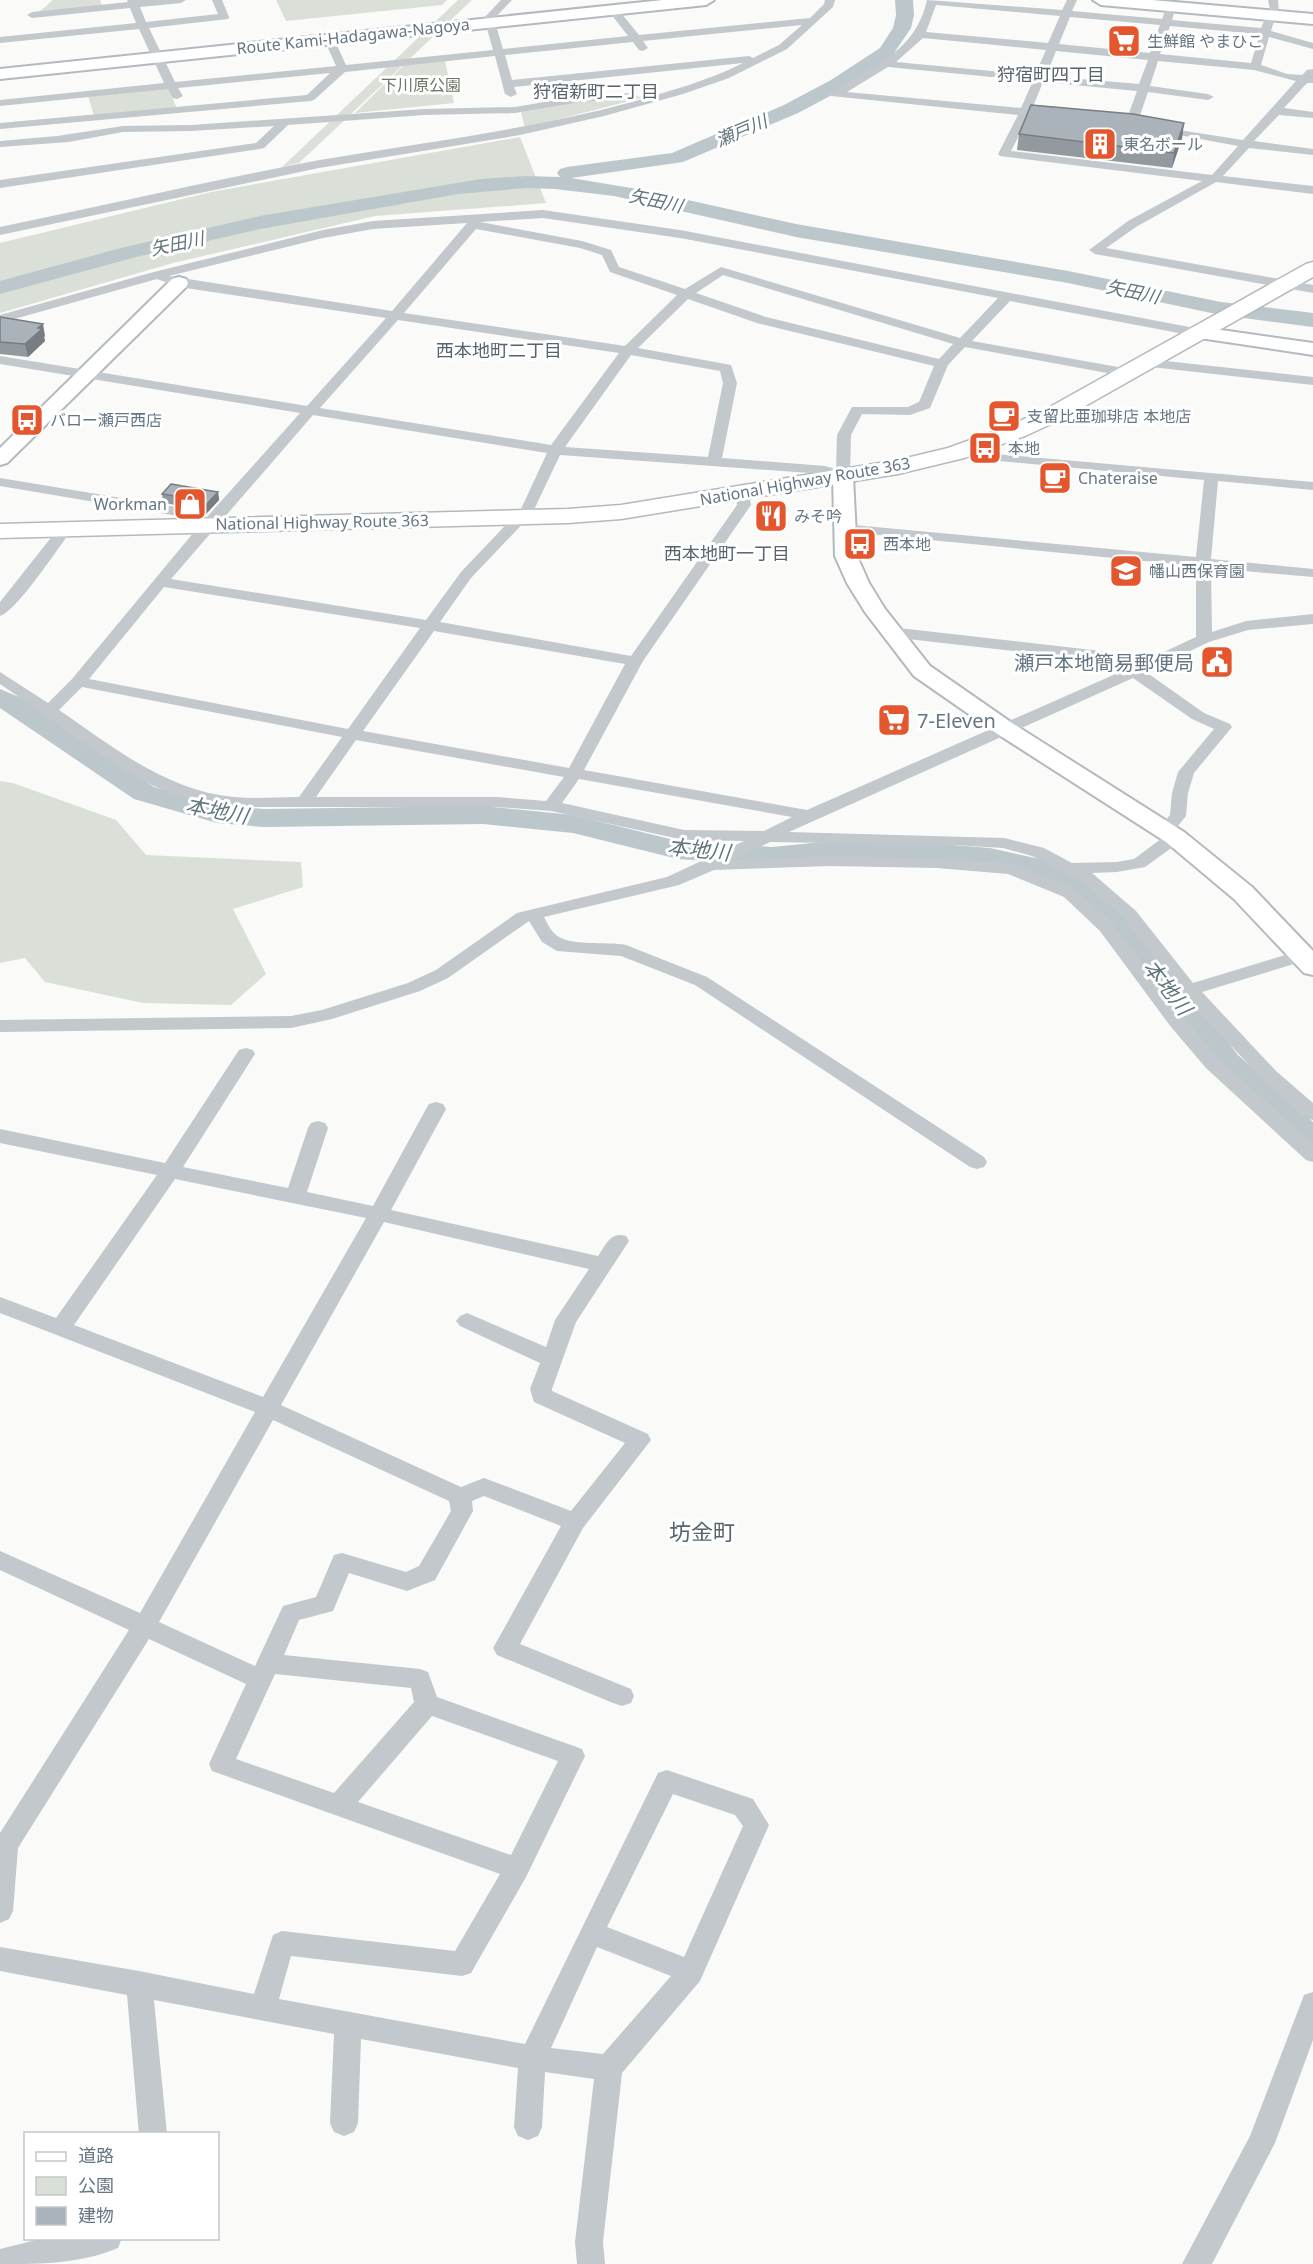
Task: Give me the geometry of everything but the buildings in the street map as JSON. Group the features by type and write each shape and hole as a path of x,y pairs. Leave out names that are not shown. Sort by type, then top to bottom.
{"highway":[{"name":"National Highway Route 363","path":"0,531 521,517 621,512 898,467 956,453 1017,431 1056,413 1313,268"}],"main road":[{"name":"Route Kami-Hadagawa-Nagoya","path":"155,55 329,39 665,0"},
{"name":"Route Kami-Hadagawa-Nagoya","path":"0,71 489,20 706,0"},
{"path":"1101,0 1273,9 1313,17"},
{"path":"1147,0 1172,3"},
{"path":"0,459 179,283"},
{"path":"1203,331 1313,349"},
{"path":"843,477 843,528 846,556 858,584 890,632 922,670 1004,728 1170,834 1243,893 1307,961"}],"street":[{"path":"0,40 22,26 50,0"},
{"path":"22,26 133,2 181,0"},
{"path":"22,26 144,26 224,17 217,0"},
{"path":"507,0 489,20 520,132"},
{"path":"0,144 126,138 203,155 319,164 520,132 600,114 725,76 783,47 813,21 831,0"},
{"path":"1072,0 1005,154 1313,190"},
{"path":"1072,117 835,94 885,64 919,34 932,1 1266,33 1313,46"},
{"path":"133,2 155,55 173,86 203,155"},
{"path":"1172,3 1143,88 1125,123 1248,144 1313,152"},
{"path":"1255,67 1273,9"},
{"path":"613,10 651,58 656,68"},
{"path":"0,103 813,21"},
{"path":"919,34 1154,55 1255,67 1286,77 1310,76"},
{"path":"329,39 342,68"},
{"path":"507,84 763,57"},
{"path":"885,64 1143,88 1208,97"},
{"path":"0,126 310,98 342,68"},
{"path":"1310,76 1215,178 1132,224 1095,250 1313,289"},
{"path":"0,231 203,155 285,121 666,94"},
{"path":"1276,111 1313,115"},
{"path":"0,184 260,146 285,121"},
{"path":"0,319 154,276 323,234 373,225 474,221 543,214 800,255 1006,297 1203,331"},
{"path":"474,221 582,245 607,253 614,269 684,295 774,323 942,363"},
{"path":"50,710 78,682 208,525 396,314 474,221"},
{"path":"303,803 466,575 527,510 555,450 628,350 684,295 721,271 963,342 1138,368 1313,381"},
{"path":"154,276 179,283 628,350 726,368 730,383 714,461"},
{"path":"0,360 555,450 825,470 843,477 844,435 857,410 910,411 925,405 942,363 1006,297"},
{"path":"956,453 1313,486"},
{"path":"1203,639 1203,563 1211,477"},
{"path":"0,482 182,512 208,525"},
{"path":"551,806 574,774 635,661 744,505 743,492"},
{"path":"0,611 15,596 66,528"},
{"path":"843,528 1313,573"},
{"path":"160,582 635,661"},
{"path":"0,1026 291,1022 326,1015 385,998 442,974 523,917 673,881 709,866 809,815 1134,672 1203,639 1246,626 1313,619"},
{"path":"890,632 1156,662"},
{"path":"1044,881 1071,868 1117,867 1139,863 1170,834 1178,816 1180,793 1186,772 1224,727 1198,716 1134,672"},
{"path":"0,677 119,758 161,783 234,802 496,802 551,806 684,836 768,836 1004,843 1038,852 1092,880 1130,915 1189,990 1269,1075 1313,1113"},
{"path":"78,682 351,734 809,815"},
{"path":"709,866 830,861 937,863 1011,869 1070,893 1106,927 1178,1023 1213,1064 1313,1155"},
{"path":"533,914 548,938 563,947 612,948 626,951 701,981 977,1162"},
{"path":"1189,990 1307,961"},
{"path":"61,1328 170,1171 246,1054"},
{"path":"0,1911 3,1844 145,1625 379,1214 436,1109"},
{"path":"295,1197 318,1128"},
{"path":"0,1136 379,1214 604,1264"},
{"path":"619,1241 566,1320 541,1389 542,1396 640,1440 575,1522 505,1648 622,1696"},
{"path":"0,1305 268,1408 460,1496 484,1487 575,1522"},
{"path":"467,1321 552,1359"},
{"path":"460,1496 462,1511 427,1573 407,1582 342,1562 325,1604 291,1613 221,1764 517,1869"},
{"path":"0,1560 145,1625 264,1671 420,1679 427,1704"},
{"path":"339,1806 427,1704"},
{"path":"263,2009 282,1943 462,1964 517,1869 573,1756 427,1704"},
{"path":"528,2127 532,2058 591,1933 668,1781 744,1807 756,1825 692,1972 609,2068 589,2242 591,2264"},
{"path":"591,1933 692,1972"},
{"path":"0,1959 139,1983 263,2009 532,2058 609,2068"},
{"path":"139,1983 153,2132"},
{"path":"1196,2264 1261,2144 1313,2004"},
{"path":"344,2123 348,2024"},
{"path":"0,2263 99,2240"}],"green space":[{"path":"53,0 100,0 102,6 38,13"},
{"path":"276,0 447,0 442,5 286,21"},
{"path":"458,0 472,0 299,163 282,167"},
{"name":"下川原公園","path":"445,61 454,103 355,113 405,64"},
{"path":"169,88 177,109 94,116 88,96"},
{"path":"649,96 525,128 521,112 581,101"},
{"path":"520,137 546,203 375,216 173,263 0,313 0,243 211,192"},
{"path":"0,781 13,783 116,820 146,855 301,862 303,887 233,909 266,974 231,1005 143,1003 45,982 25,958 0,963"}],"waterway":[{"name":"瀬戸川","path":"567,173 676,158 791,109 838,84 886,52 902,28 905,15 904,0"},
{"name":"矢田川","path":"0,288 128,252 260,223 458,188 526,182 614,190 796,231 1068,277 1190,303 1313,320"},
{"name":"本地川","path":"0,697 21,708 144,793 217,814 264,818 483,815 573,824 678,850 772,856 833,850 915,851 990,857 1029,865 1070,878 1126,931 1227,1063 1313,1140"}],"place":[{"name":"生鮮館 やまひこ","path":"1124,41"},
{"name":"東名ボール","path":"1100,144"},
{"name":"支留比亜珈琲店 本地店","path":"1004,416"},
{"name":"バロー瀬戸西店","path":"27,420"},
{"name":"本地","path":"985,448"},
{"name":"Chateraise","path":"1055,478"},
{"name":"Workman","path":"190,504"},
{"name":"みそ吟","path":"771,516"},
{"name":"西本地","path":"860,544"},
{"name":"幡山西保育園","path":"1126,571"},
{"name":"瀬戸本地簡易郵便局","path":"1217,662"},
{"name":"7-Eleven","path":"894,720"}],"district":[{"name":"狩宿町四丁目","path":"1051,74"},
{"name":"狩宿新町二丁目","path":"596,91"},
{"name":"西本地町二丁目","path":"499,350"},
{"name":"西本地町一丁目","path":"727,553"},
{"name":"坊金町","path":"702,1531"}]}
